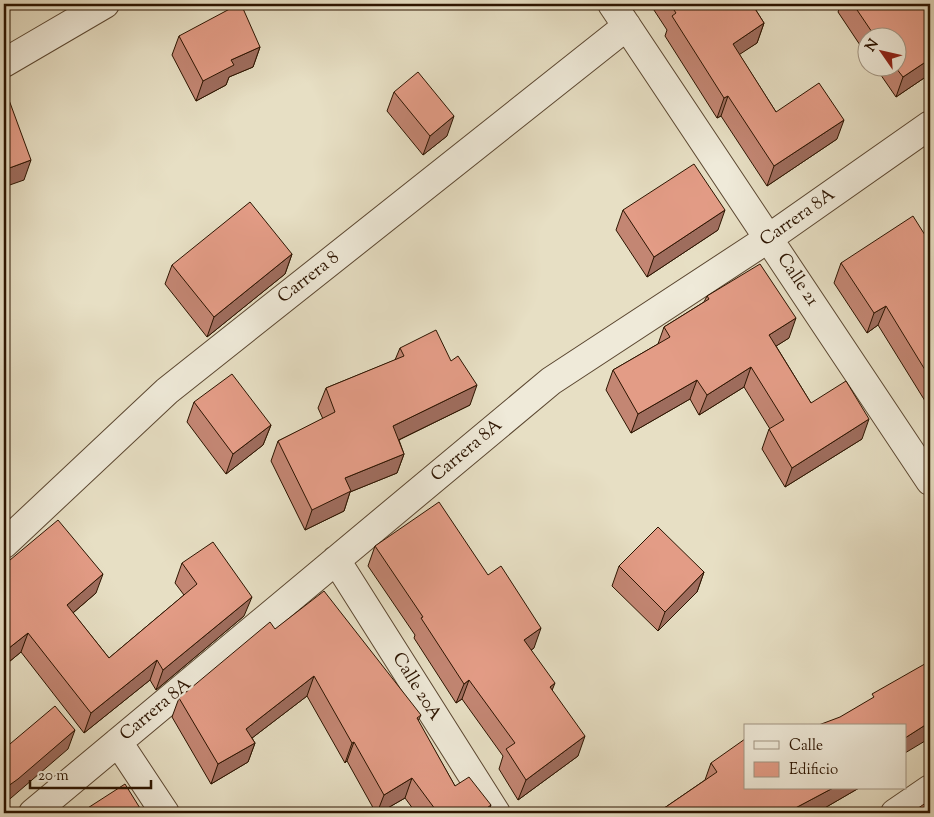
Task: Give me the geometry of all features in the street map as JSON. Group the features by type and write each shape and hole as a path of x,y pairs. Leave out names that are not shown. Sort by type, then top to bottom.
{"street":[{"path":"4,63 105,4"},
{"name":"Calle 21","path":"612,4 930,481"},
{"name":"Carrera 8","path":"4,544 167,391 628,26"},
{"name":"Carrera 8A","path":"32,813 551,381 769,238 930,125"},
{"name":"Calle 20A","path":"336,560 496,813"},
{"path":"118,742 165,813"},
{"path":"895,813 930,788"}],"building":[{"path":"241,4 260,47 231,60 234,65 203,81 179,36"},
{"path":"670,4 752,4 764,23 733,44 776,112 819,83 844,120 774,166 728,96 724,98 672,16 676,13"},
{"path":"853,4 924,4 930,14 930,59 906,75 906,28 869,28"},
{"path":"418,72 454,116 430,136 394,92"},
{"path":"9,100 31,160 4,170 4,102"},
{"path":"694,164 725,210 654,257 623,210"},
{"path":"250,202 292,254 214,317 172,265"},
{"path":"913,216 930,243 930,378 886,306 874,313 841,263"},
{"path":"760,264 796,318 769,335 811,403 846,381 869,419 792,468 769,429 784,420 751,367 707,395 697,380 638,414 613,370 670,337 664,327 709,299 707,296"},
{"path":"436,330 451,361 458,356 477,385 393,426 404,454 345,478 351,491 312,510 278,441 335,412 326,388 404,356 400,348"},
{"path":"232,374 271,425 233,454 194,402"},
{"path":"439,502 488,575 501,566 541,628 524,640 555,683 550,687 585,736 526,780 506,749 515,743 469,680 464,684 421,618 423,617 375,546"},
{"path":"58,520 103,574 67,605 109,658 197,584 182,563 213,542 252,597 163,670 157,660 91,713 28,633 4,652 4,565"},
{"path":"658,527 704,572 665,612 619,566"},
{"path":"324,591 421,715 417,718 455,786 469,777 491,805 480,813 438,813 412,778 384,795 314,676 246,729 255,743 218,764 179,698 270,622 275,629"},
{"path":"930,661 930,722 906,737 906,724 821,724 840,717 874,697 872,694"},
{"path":"55,706 75,730 4,789 4,749"},
{"path":"744,740 744,790 829,790 786,813 657,813 717,772 711,763"},
{"path":"125,784 143,813 80,813"},
{"path":"930,800 930,813 911,813"}]}
